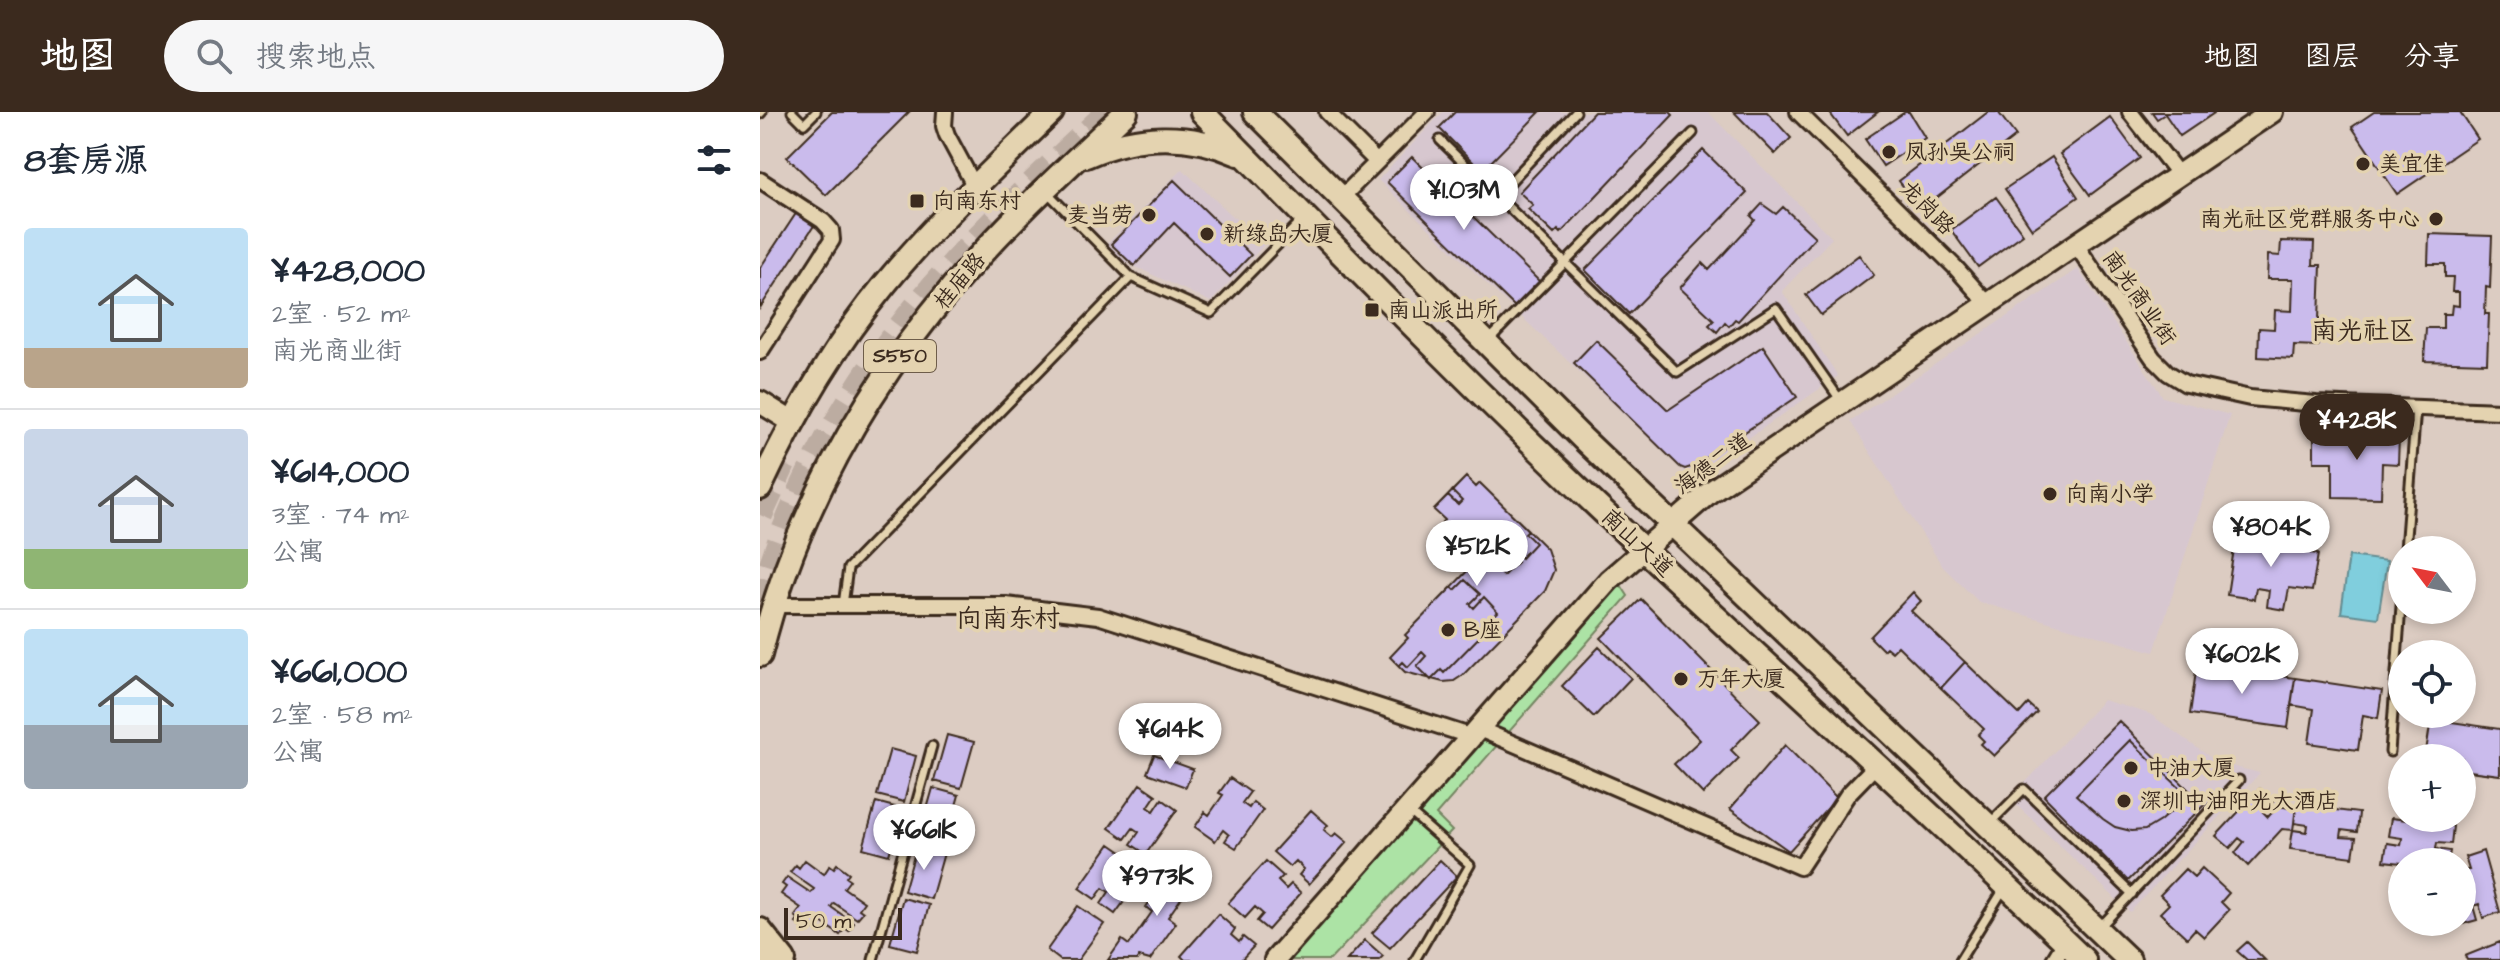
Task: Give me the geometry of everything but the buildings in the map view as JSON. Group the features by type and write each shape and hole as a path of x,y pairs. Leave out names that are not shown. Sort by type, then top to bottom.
{"main road":[{"name":"S550","path":"760,488 792,422 865,309 908,257 1038,122 1052,112"},
{"name":"桂庙路","path":"760,655 790,557 823,481 872,395 954,285 1045,189 1126,112"},
{"name":"南山大道","path":"1202,112 1461,375 1644,550 2006,885 2060,951 2084,960"},
{"name":"南山大道","path":"1263,117 1583,439 2129,960"},
{"path":"1071,164 1113,146 1158,138 1213,144 1247,157"},
{"path":"760,930 784,960"}],"street":[{"path":"945,112 947,135 975,187"},
{"path":"1327,112 1376,161"},
{"path":"1342,197 1427,112"},
{"name":"龙岗路","path":"1798,112 1955,267 1988,304"},
{"path":"2130,112 2179,175"},
{"name":"海德二道","path":"1275,960 1609,580 1710,492 2272,112"},
{"path":"760,180 823,221 832,234 830,247 760,352"},
{"name":"南光商业街","path":"2076,245 2153,358 2168,373 2186,384 2283,402 2500,411"},
{"path":"760,402 792,422"},
{"path":"774,605 1006,605 1098,616 1473,732 1800,867 1848,794 1877,764"},
{"path":"760,951 773,960"}],"lane":[{"path":"792,112 804,124 816,112"},
{"path":"1497,196 1576,112"},
{"path":"1487,342 1693,133"},
{"path":"1440,140 1677,372 1776,308 1843,402"},
{"path":"1045,189 1131,277 1211,313 1305,217"},
{"path":"843,605 848,568 1131,277"},
{"path":"2406,536 2416,407"},
{"path":"2391,744 2400,624"},
{"path":"873,960 932,746"},
{"path":"2098,930 2239,780"},
{"path":"1989,824 2024,789 2132,894"},
{"path":"1406,808 1470,865 1415,960"},
{"path":"1960,960 2006,885"}],"shaded area":[{"path":"1443,112 1708,112 1832,238 1782,291 1838,376 1691,478 1378,180"},
{"path":"1182,169 1264,245 1211,302 1121,260 1105,246"},
{"name":"向南小学","path":"2078,269 2163,397 2230,415 2154,652 1979,602 1943,567 1850,421"},
{"name":"中油大厦","path":"2103,700 2150,714 2218,763 2260,773 2130,912 2010,799"}],"green space":[{"path":"1619,582 1628,596 1436,815 1452,831 1330,960 1284,960"}],"water":[{"path":"2349,556 2387,561 2378,618 2341,613"}],"tunnel":[{"path":"760,604 774,558 812,469 835,426 888,344 968,248 1109,112"},
{"path":"760,515 783,464"}],"place":[{"name":"凤孙吴公祠","path":"1889,152"},
{"name":"美宜佳","path":"2363,164"},
{"name":"向南东村","path":"917,201"},
{"name":"麦当劳","path":"1149,215"},
{"name":"南光社区党群服务中心","path":"2436,219"},
{"name":"新绿岛大厦","path":"1207,234"},
{"name":"南山派出所","path":"1372,310"},
{"name":"向南小学","path":"2050,494"},
{"name":"B座","path":"1448,630"},
{"name":"万年大厦","path":"1681,679"},
{"name":"中油大厦","path":"2131,768"},
{"name":"深圳中油阳光大酒店","path":"2124,801"}],"district":[{"name":"南光社区","path":"2363,331"},
{"name":"向南东村","path":"1008,619"}]}
